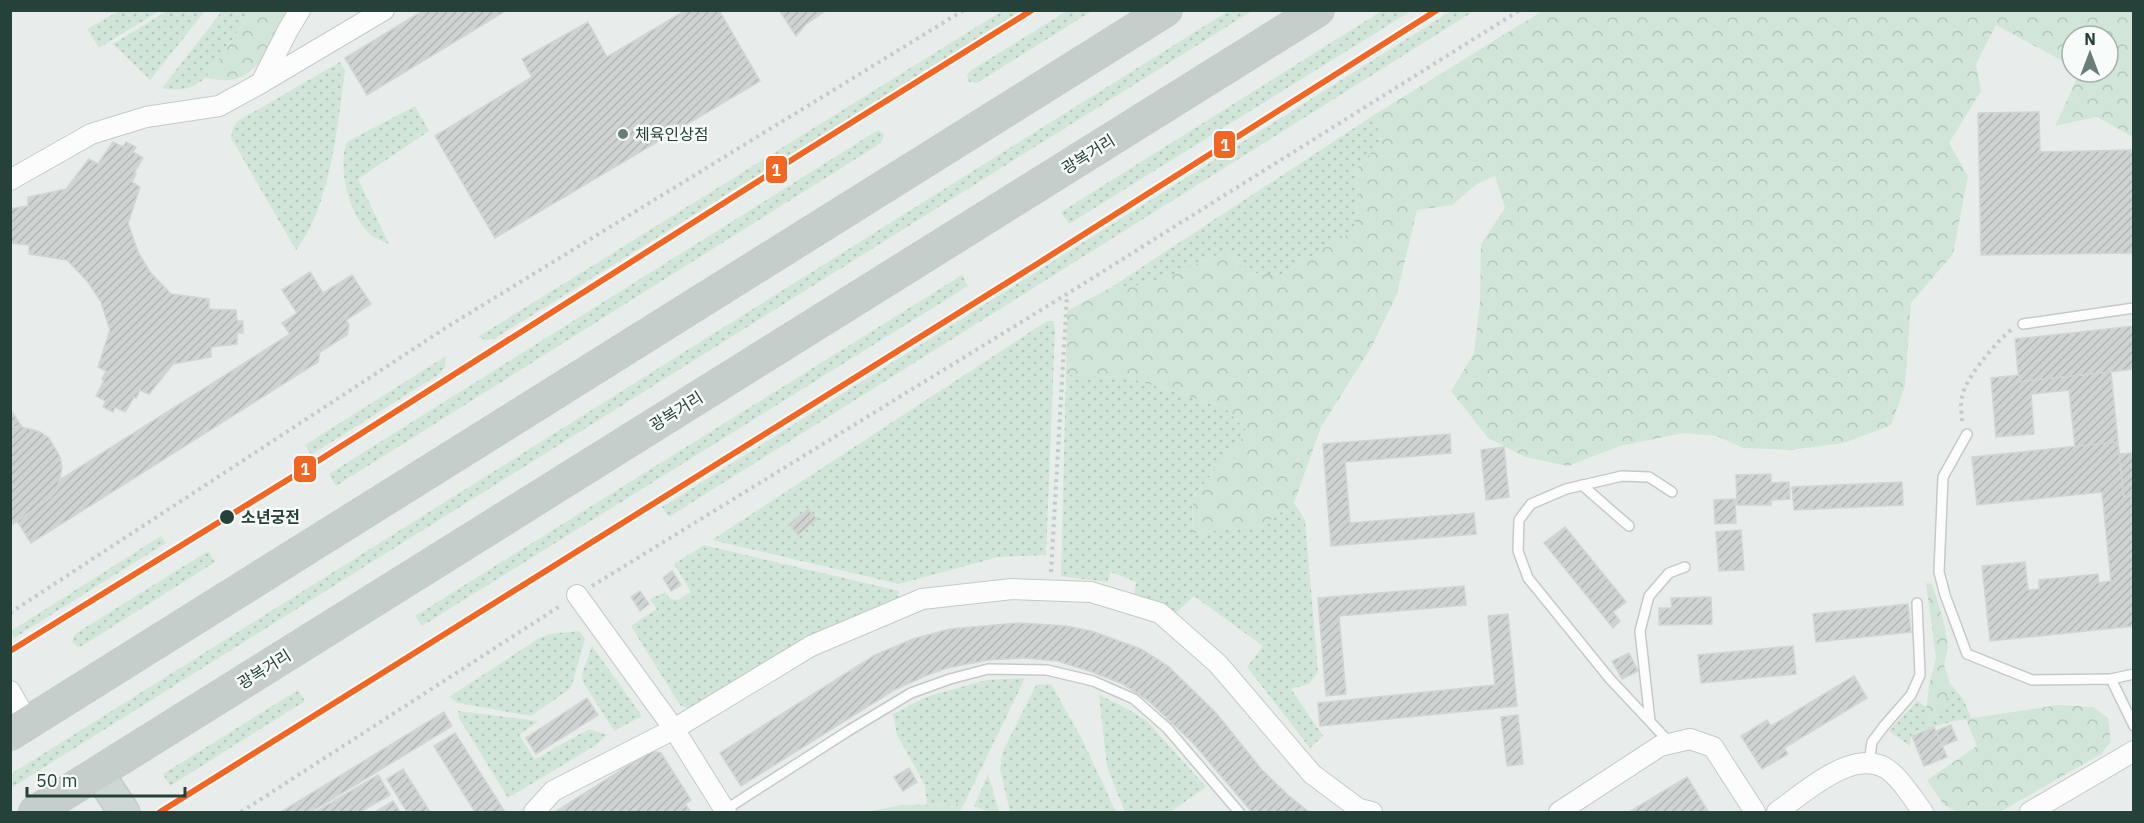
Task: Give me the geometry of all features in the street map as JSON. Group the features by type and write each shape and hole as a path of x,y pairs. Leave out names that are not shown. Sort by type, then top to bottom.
{"highway":[{"path":"16,728 1166,10"},
{"name":"광복거리","path":"35,813 1318,10"}],"main road":[{"path":"99,772 124,813"}],"street":[{"path":"261,82 300,10"},
{"path":"10,180 91,134 146,117 219,106 384,10"},
{"path":"534,813 553,791 674,729 812,646 922,599 1012,589 1091,592 1160,613 1218,664 1312,774 1359,809 1372,813"},
{"path":"577,595 674,729 725,811"},
{"path":"10,691 16,728"},
{"path":"1559,813 1660,746 1690,739 1713,747 1755,813"},
{"path":"2030,813 2133,751"},
{"path":"1777,813 1824,778 1848,766 1869,763 1889,770 1923,813"}],"lane":[{"path":"2023,324 2133,308"},
{"path":"1967,434 1943,477 1939,572 1967,654 2032,680 2111,679 2133,674"},
{"path":"1671,744 1610,679 1528,578 1518,551 1518,520 1530,504 1566,489 1622,476 1649,477 1672,492"},
{"path":"1582,485 1629,526"},
{"path":"1650,721 1640,631 1649,596 1669,573 1685,567"},
{"path":"1869,763 1872,742 1911,695 1920,675 1917,603"},
{"path":"725,811 911,693 988,669 1047,670 1093,681 1134,699 1167,728 1239,813"},
{"path":"2111,679 2133,726"}],"path":[{"path":"10,613 447,327 964,10"},
{"path":"241,813 577,595 1067,294 1520,10"},
{"path":"1050,591 1067,294"},
{"path":"1967,434 1962,420 1962,397 1967,384 2010,330 2023,324"}],"green space":[{"path":"1230,10 1252,11 11,788 11,774"},
{"path":"1383,10 1411,11 1069,224 1061,212"},
{"path":"1544,10 2133,11 2133,137 2097,117 2055,126 2074,84 2120,84 2120,24 2060,24 2060,60 1996,25 1976,64 1981,91 1949,143 1968,176 1953,254 1911,303 1905,386 1891,425 1844,443 1790,450 1743,448 1717,436 1683,433 1620,446 1568,466 1525,457 1488,438 1451,391 1474,353 1480,302 1481,244 1505,208 1495,176 1477,184 1452,205 1417,210 1397,294 1372,346 1321,427 1294,503 1262,526 1192,533 1193,497 1248,431 1224,407 1126,377 1066,375 1067,311 1110,288 1154,283 1226,251 1244,272 1280,275 1353,231 1360,191 1354,172 1381,141 1374,115"},
{"path":"119,11 159,11 99,48 87,29"},
{"path":"167,11 205,11 150,80 113,44"},
{"path":"222,11 252,11 213,68 200,82 184,89 162,88"},
{"path":"252,11 291,11 267,53 251,70 241,77 230,80 206,78"},
{"path":"1002,11 1022,11 494,339 486,340 478,337"},
{"path":"1067,11 1092,11 977,83 969,82 967,75 970,71"},
{"path":"1451,11 1474,11 669,517 662,507"},
{"path":"340,62 345,71 331,165 317,211 308,232 296,250 231,138 233,127 238,121"},
{"path":"415,106 429,131 358,179 389,244 369,233 356,214 344,177 344,152 347,142"},
{"path":"1374,115 1381,141 1354,172 1360,191 1353,231 1280,275 1244,272 1226,251 1154,283 1110,288"},
{"path":"878,130 884,135 881,143 336,486 329,474"},
{"path":"962,275 968,286 422,626 415,616"},
{"path":"1047,321 1054,323 1055,332 1046,555 998,557 899,584 712,540"},
{"path":"446,356 445,367 438,375 311,455 305,445"},
{"path":"1066,375 1126,377 1224,407 1248,432 1193,496 1192,533 1262,526 1294,503 1305,520 1318,672 1309,684 1291,689 1323,736 1310,748 1247,667 1263,646 1194,596 1176,613 1140,600 1134,596 1136,582 1111,572 1107,582 1061,576"},
{"path":"161,536 166,543 14,638 11,631"},
{"path":"704,545 899,591 898,599 809,635 693,710 680,705 631,626 657,609 650,599 665,592 670,599 678,600 691,592 674,564"},
{"path":"208,551 215,562 82,646 78,647 72,642 75,634"},
{"path":"1926,583 1932,584 1944,622 1948,648 1944,665 1950,683 1946,700 1930,722 1926,714 1929,686 1936,658"},
{"path":"579,631 585,639 571,688 531,716 458,703 449,697 538,639 549,634"},
{"path":"592,646 642,716 614,731 583,682 582,674"},
{"path":"1025,678 964,804 927,804 925,785 897,735 893,714 926,697 986,680"},
{"path":"1950,683 1963,699 1971,718 1911,735 1910,746 1889,731 1917,701 1927,707 1926,714 1946,700"},
{"path":"1051,684 1082,739 1116,812 1010,812 1000,769 1002,753 1036,685"},
{"path":"298,690 305,701 170,786 163,774"},
{"path":"1099,695 1146,720 1206,787 1170,812 1125,812 1107,767"},
{"path":"2059,705 2093,707 2108,718 2111,742 2101,754 2000,812 1957,812 1944,805 1927,780 1977,746 1966,719"},
{"path":"458,711 538,721 519,735 535,759 589,729 607,735 596,745 508,798 459,718"},
{"path":"988,774 999,812 989,812 974,806"},
{"path":"964,804 959,812 867,812 901,805"}],"building":[{"path":"424,10 507,10 367,95 345,58"},
{"path":"686,10 719,10 760,81 495,238 435,136 532,77 522,59 588,22 607,57"},
{"path":"779,10 827,10 805,25 796,36"},
{"path":"2039,112 2040,152 2134,150 2134,253 1981,255 1978,113"},
{"path":"113,142 123,147 126,142 136,147 133,152 143,158 134,173 136,174 132,182 140,187 128,223 138,252 150,272 171,294 209,299 209,309 236,310 237,321 243,321 243,333 237,333 237,344 211,347 211,357 173,364 149,394 140,390 125,412 115,407 113,412 103,407 106,401 96,396 104,381 102,379 106,371 98,367 110,330 101,302 88,282 67,260 29,254 29,245 10,243 10,209 28,206 28,197 66,189 89,159 98,164"},
{"path":"310,272 323,293 352,275 371,304 346,320 349,325 347,335 320,352 318,362 31,543 17,521 50,498 57,490 61,479 290,334 282,323 297,313 282,290"},
{"path":"2134,326 2134,369 2019,382 2015,339"},
{"path":"2111,372 2118,442 2075,447 2069,390 2031,394 2034,434 1996,437 1991,378 2019,375 2019,382"},
{"path":"10,409 22,427 10,428"},
{"path":"18,426 40,432 49,438 60,457 62,468 57,490 50,498 10,526 10,428"},
{"path":"1450,434 1451,453 1345,462 1350,523 1474,513 1476,534 1331,546 1323,444"},
{"path":"2118,442 2124,497 2134,496 2134,626 1990,641 1982,566 2025,562 2028,590 2039,589 2039,580 2098,574 2099,583 2111,581 2102,492 1977,505 1972,457"},
{"path":"1504,447 1509,497 1486,500 1481,450"},
{"path":"2134,453 2134,496 2124,497 2119,454"},
{"path":"1771,474 1771,483 1789,482 1790,499 1771,500 1771,505 1737,505 1736,475"},
{"path":"1902,482 1903,505 1794,510 1792,487"},
{"path":"1735,499 1736,523 1715,524 1714,500"},
{"path":"808,509 817,519 798,535 789,524"},
{"path":"1565,527 1626,602 1613,612 1620,621 1613,628 1544,543"},
{"path":"1741,530 1744,570 1719,571 1716,532"},
{"path":"672,571 681,585 671,591 663,578"},
{"path":"1464,586 1466,605 1339,616 1346,694 1326,696 1318,598"},
{"path":"640,591 649,604 640,611 631,597"},
{"path":"1711,597 1712,624 1659,625 1659,608 1672,608 1671,598"},
{"path":"1908,604 1911,632 1816,642 1813,614"},
{"path":"1508,614 1517,706 1320,726 1318,703 1495,685 1488,616"},
{"path":"1019,623 1066,626 1091,631 1141,649 1168,666 1217,714 1262,770 1309,812 1252,812 1193,743 1149,701 1123,684 1058,661 1023,658 988,660 947,668 925,676 894,690 741,786 720,753 875,655 913,639 950,629"},
{"path":"1793,646 1796,674 1701,683 1698,655"},
{"path":"1629,653 1638,671 1622,679 1612,661"},
{"path":"1854,676 1867,698 1784,748 1788,754 1762,769 1741,736 1767,720 1771,726"},
{"path":"587,698 598,715 536,754 526,738"},
{"path":"444,712 452,726 311,812 281,812"},
{"path":"1518,715 1523,764 1507,766 1501,717"},
{"path":"1951,725 1957,740 1942,746 1936,731"},
{"path":"1934,727 1947,757 1924,766 1912,736"},
{"path":"455,733 505,812 475,812 434,746"},
{"path":"651,751 661,753 691,800 685,804 691,812 555,812"},
{"path":"909,768 917,782 903,791 894,777"},
{"path":"403,769 430,812 407,812 387,779"},
{"path":"378,775 390,795 360,812 315,812"},
{"path":"1687,777 1708,811 1629,812"},
{"path":"393,801 400,812 375,812"}],"transit line":[{"name":"1","path":"10,651 310,466 1032,10"},
{"name":"1","path":"160,812 1037,264 1437,10"}],"place":[{"name":"체육인상점","path":"623,134"},
{"name":"소년궁전","path":"227,517"}]}
